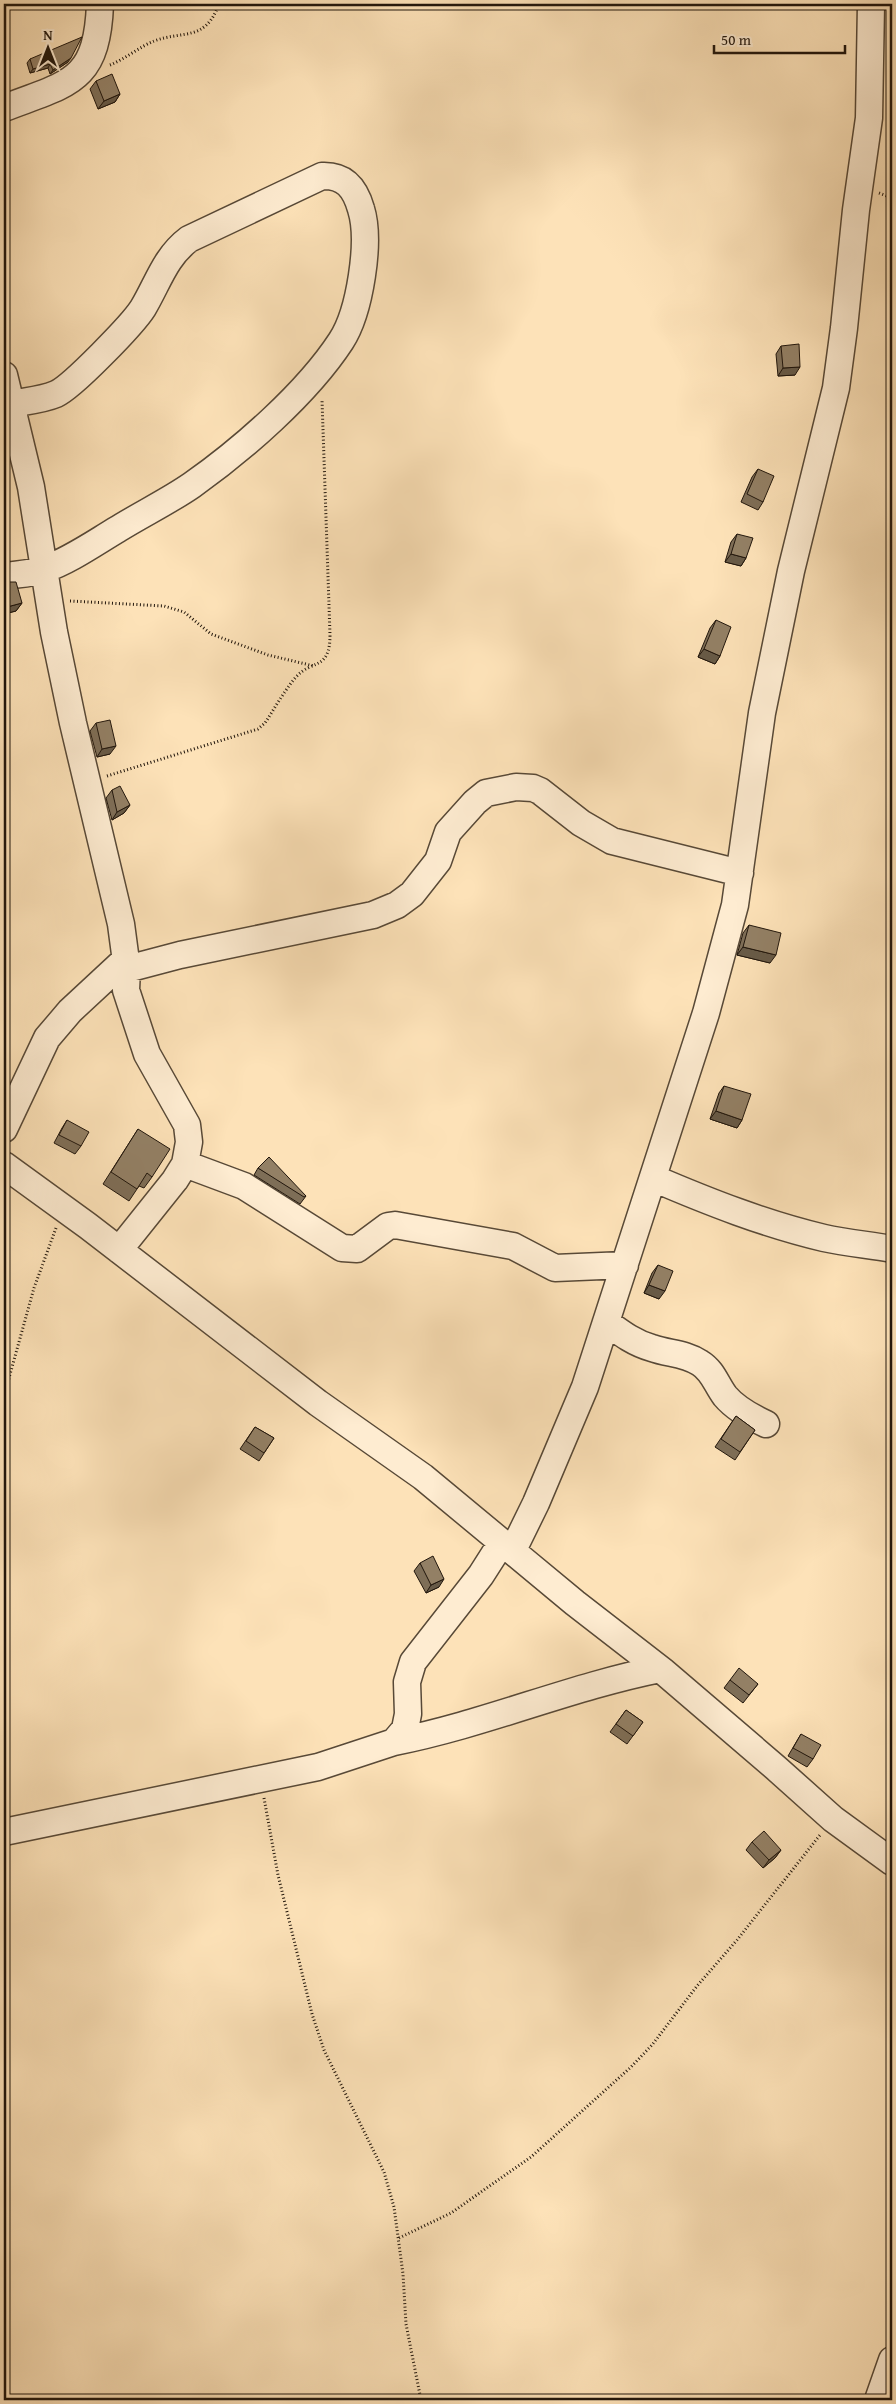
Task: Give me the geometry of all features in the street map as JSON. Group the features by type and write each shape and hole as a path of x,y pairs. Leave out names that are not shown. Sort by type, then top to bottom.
{"street":[{"path":"4,108 67,82 81,72 90,60 96,43 100,4"},
{"path":"394,1742 405,1729 408,1714 407,1682 413,1662 481,1575 507,1546 536,1503 585,1386 706,1013 735,905 762,713 791,570 836,388 856,210 870,118 871,4"},
{"path":"4,576 45,569 92,544 190,486 278,413 321,367 342,340 353,312 365,255 365,224 360,204 354,192 343,179 335,175 322,176 189,239 168,259 137,316 72,382 56,394 11,404"},
{"path":"4,375 32,487 49,599 73,723 121,924 127,964 126,990 148,1054 187,1125 189,1142 185,1164 175,1180 119,1250"},
{"path":"4,1129 47,1038 70,1011 127,964 180,955 365,916 397,905 412,894 435,866 452,826 486,793 504,788 525,787 540,791 581,823 618,843 740,873"},
{"path":"185,1164 244,1186 321,1235 348,1249 357,1249 388,1226 395,1225 513,1246 555,1268 625,1265"},
{"path":"4,1165 119,1250 318,1403 423,1477 660,1670 776,1768 833,1820 892,1862"},
{"path":"653,1178 721,1207 766,1222 825,1238 892,1249"},
{"path":"606,1322 634,1342 654,1349 688,1356 709,1369 726,1396 736,1407 766,1424"},
{"path":"4,1832 318,1767 394,1742 452,1729 578,1689 660,1670"},
{"path":"878,2400 892,2360"}],"path":[{"path":"81,72 110,65 130,56 153,41 187,35 200,30 214,18 219,4"},
{"path":"88,782 258,729 265,723 296,678 316,666 326,656 330,643 321,367"},
{"path":"49,599 122,606 164,606 184,612 211,634 268,655 316,666"},
{"path":"4,1396 34,1288 63,1208"},
{"path":"260,1780 278,1875 312,2014 324,2050 384,2172 394,2207 399,2238 406,2324 421,2400"},
{"path":"399,2238 451,2213 531,2156 631,2067 652,2045 697,1986 737,1940 833,1820"}],"building":[{"path":"82,37 71,58 53,70 50,64 33,69 30,59"},
{"path":"112,74 120,94 104,101 96,81"},
{"path":"799,344 800,367 783,368 781,346"},
{"path":"758,469 774,476 763,502 747,494"},
{"path":"737,534 753,538 746,558 731,554"},
{"path":"4,582 16,582 22,603 7,607 4,596"},
{"path":"716,620 731,627 720,656 704,649"},
{"path":"110,720 116,746 102,749 96,723"},
{"path":"120,786 130,805 117,812 112,790"},
{"path":"749,925 781,933 776,955 743,947"},
{"path":"724,1086 751,1094 742,1120 716,1111"},
{"path":"67,1120 89,1132 81,1146 59,1135"},
{"path":"138,1129 170,1149 152,1177 147,1173 137,1189 111,1172"},
{"path":"269,1157 306,1196 304,1197 258,1168"},
{"path":"658,1265 673,1271 665,1291 649,1285"},
{"path":"736,1416 755,1430 740,1452 721,1439"},
{"path":"255,1427 274,1438 264,1453 246,1441"},
{"path":"433,1556 444,1579 431,1585 420,1563"},
{"path":"739,1668 758,1684 749,1695 730,1680"},
{"path":"626,1710 643,1722 633,1736 616,1724"},
{"path":"801,1734 821,1745 813,1759 793,1748"},
{"path":"764,1831 781,1850 769,1860 752,1842"}]}
